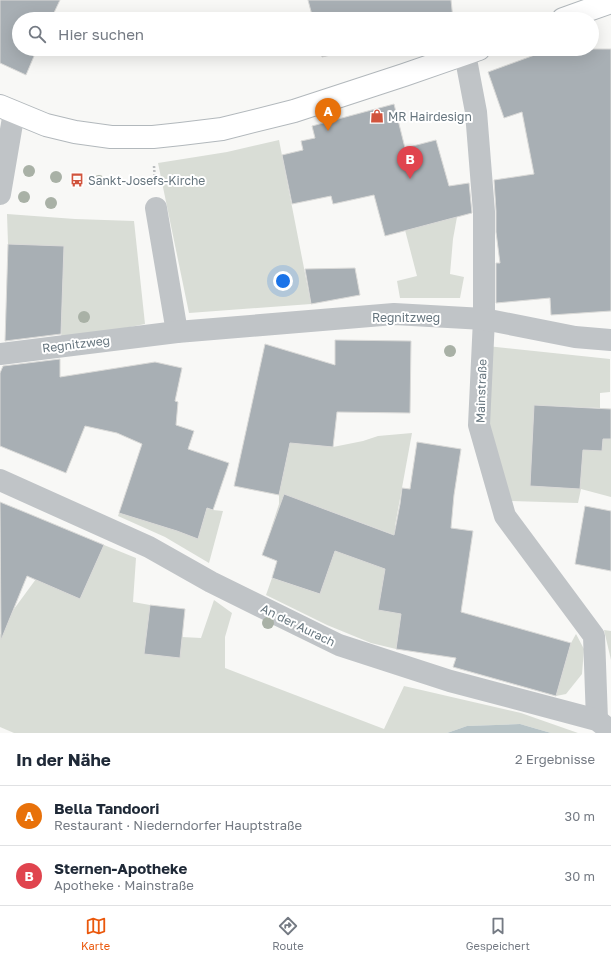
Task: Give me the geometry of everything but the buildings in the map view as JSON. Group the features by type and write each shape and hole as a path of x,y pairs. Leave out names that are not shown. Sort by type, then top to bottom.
{"street":[{"path":"583,12 611,2"},
{"path":"0,194 7,109 46,125 111,138 153,137 181,134 222,129 294,111 460,56"},
{"name":"Mainstraße","path":"472,56 484,212 484,319 479,425 504,516 594,636 604,726"},
{"path":"156,208 177,332"},
{"name":"Regnitzweg","path":"0,354 177,332 394,314 484,319 575,337 611,340"},
{"name":"An der Aurach","path":"0,480 149,547 211,582 339,645 450,681 604,726"}],"shaded area":[{"path":"279,140 311,304 189,313 158,163 227,152"},
{"path":"7,214 75,219 134,221 145,324 61,341 64,246 8,244"},
{"path":"457,217 453,239 450,274 464,277 460,298 400,298 397,281 417,276 405,230"},
{"path":"487,346 610,359 610,392 600,393 600,408 534,405 530,486 580,489 583,450 602,451 603,439 611,439 611,497 581,489 578,503 511,501 485,409"},
{"path":"294,422 312,445 333,447 363,441 378,436 412,433 395,526 414,529 385,570 378,609 401,614 396,649 371,643 327,625 266,595 272,578 320,594 334,553 271,529 279,504 279,495","holes":["319,507 392,534 379,567"]},
{"path":"207,508 223,511 209,563 165,537 118,516 119,513 198,539"},
{"path":"104,545 136,558 133,602 150,605 145,654 180,657 182,637 201,638 214,600 232,613 225,637 225,668 384,729 404,686 521,713 578,733 551,733 520,724 467,726 447,733 14,733 0,727 0,634 2,635 14,609 36,579 80,599"},
{"path":"604,630 611,631 611,660"},
{"path":"576,634 584,649 582,674 566,694 556,696 571,643"},
{"path":"520,724 551,733 447,733 467,726"}],"place":[{"name":"MR Hairdesign","path":"377,116"},
{"name":"Bella Tandoori","path":"328,131"},
{"name":"Sternen-Apotheke","path":"410,179"},
{"name":"Sankt-Josefs-Kirche","path":"77,180"}]}
